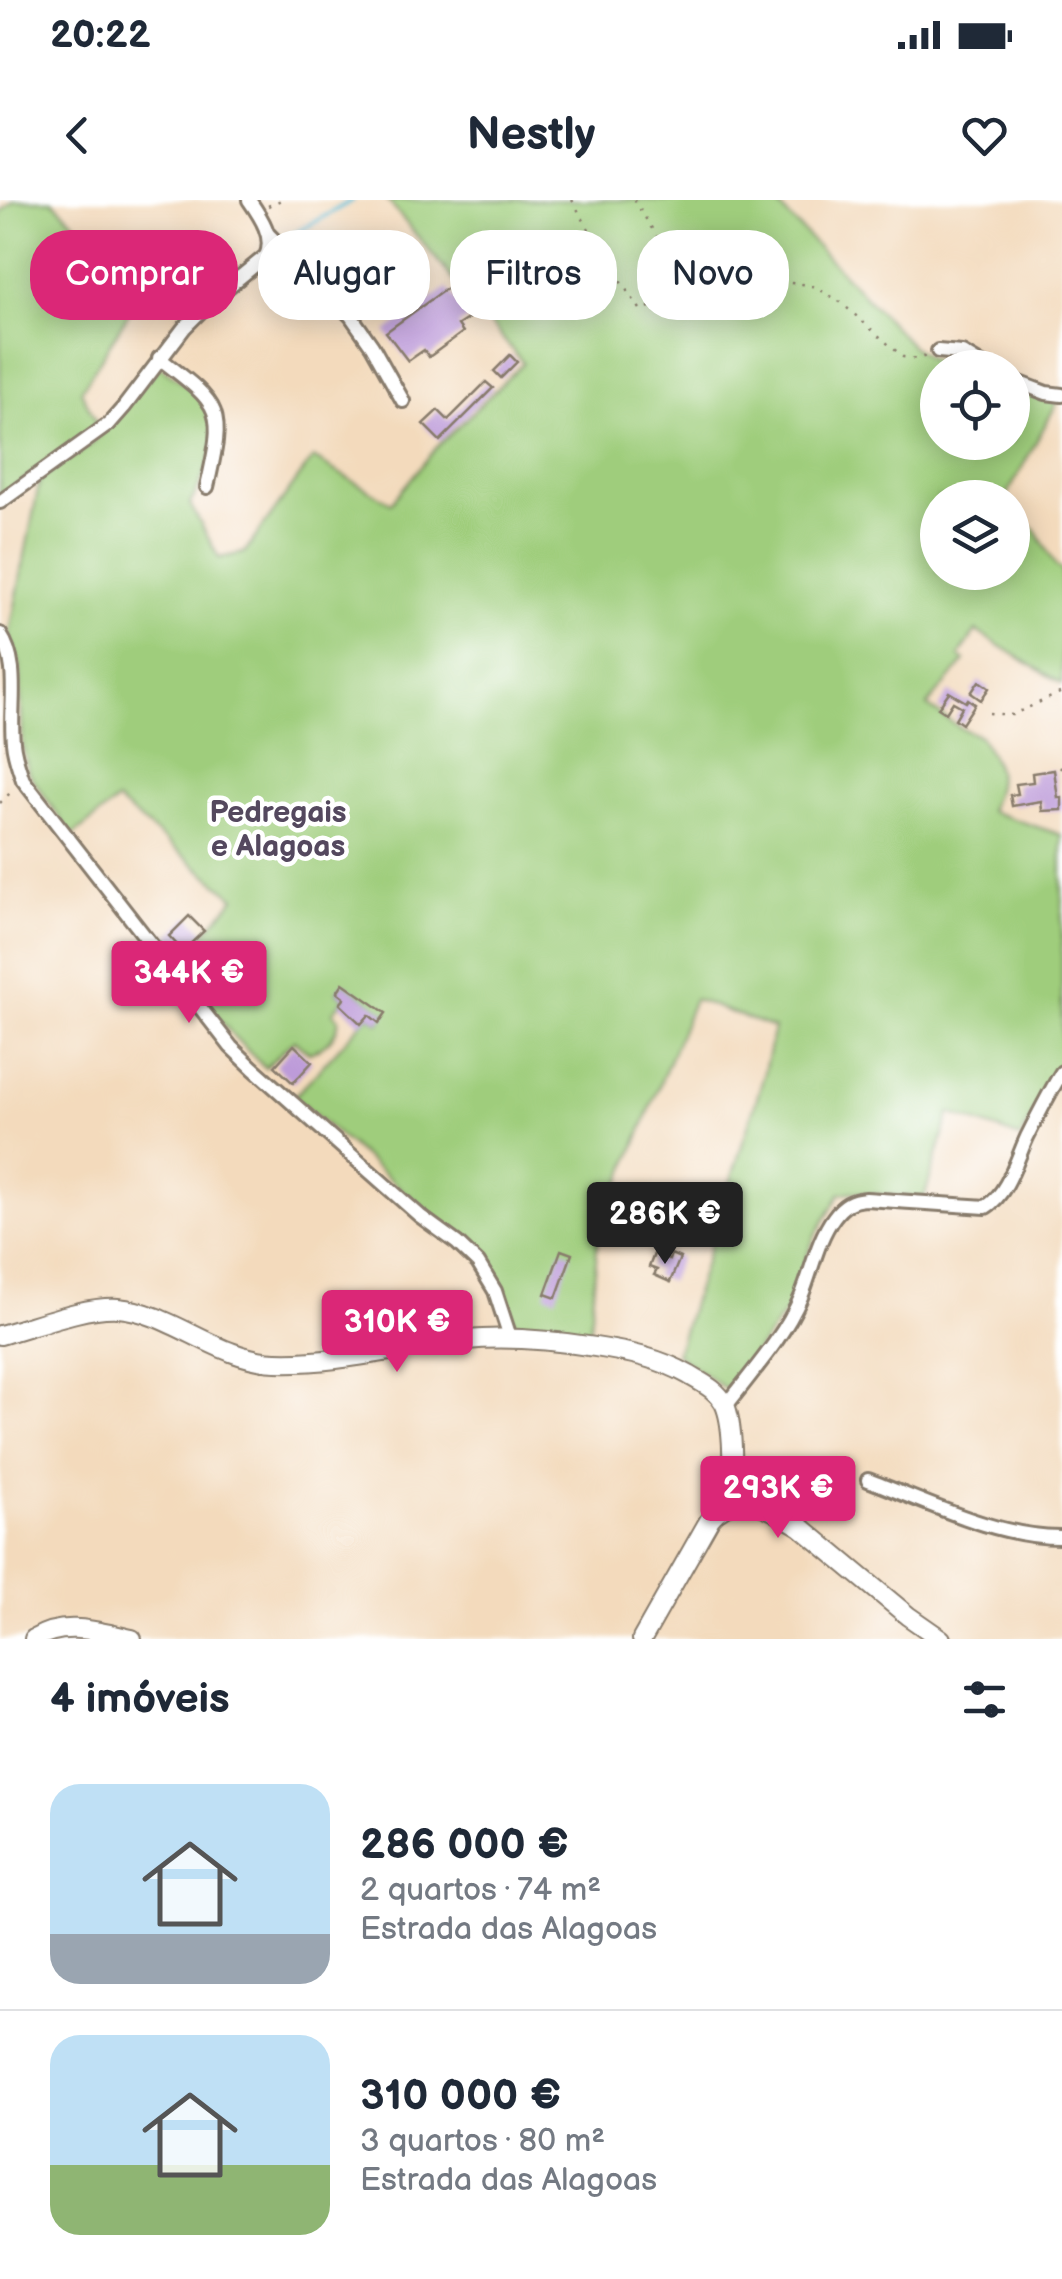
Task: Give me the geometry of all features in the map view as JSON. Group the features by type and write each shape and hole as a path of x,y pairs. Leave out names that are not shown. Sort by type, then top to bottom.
{"street":[{"path":"249,200 266,230"},
{"path":"0,502 109,424 184,328 258,263"},
{"path":"354,320 403,401"},
{"path":"160,358 213,404 218,427 207,487"},
{"path":"1030,387 1062,395"},
{"path":"0,634 12,668 13,743 24,780 231,1046 478,1263 494,1291 510,1337"},
{"path":"726,1406 782,1330 800,1299 832,1220 846,1203 866,1199 986,1207 1002,1191 1062,1072"},
{"path":"0,1336 98,1308 122,1308 150,1316 238,1355 272,1362 311,1362 462,1340 510,1337 642,1354 678,1369 716,1392 726,1406 732,1453 732,1501"},
{"path":"868,1480 983,1523 1020,1533 1062,1537"},
{"path":"642,1639 710,1519 732,1501 760,1506 801,1527 941,1639"},
{"path":"34,1639 69,1626 132,1639"}],"path":[{"path":"572,200 637,305"},
{"path":"634,200 653,230"},
{"path":"789,283 811,285 838,300 903,357 920,359"},
{"path":"988,713 1012,715 1062,692"},
{"path":"0,803 24,780"}],"green space":[{"path":"14,200 52,200 82,230 30,230 30,320 125,320 81,391 99,427 0,497 0,213"},
{"path":"387,200 773,200 920,352 920,460 1026,460 1015,480 920,480 920,590 1030,590 1030,525 1062,570 1062,684 976,631 959,656 965,661 927,706 980,736 992,757 998,780 989,811 1062,835 1062,1062 1020,1138 950,1113 924,1198 840,1194 814,1238 788,1309 730,1386 724,1388 676,1354 761,1085 774,1028 694,999 598,1238 589,1338 530,1332 511,1318 490,1265 294,1097 369,1015 379,1023 385,1013 343,984 337,992 345,998 333,1012 339,1019 329,1040 310,1053 294,1040 265,1068 176,966 235,898 117,801 72,836 28,772 23,749 20,665 9,636 40,479 92,443 159,366 197,394 212,420 213,448 190,504 219,558 244,553 313,458 391,503 436,448 523,363 487,320 617,320 617,230 450,230 450,276 430,252 430,230 412,230"},
{"path":"1030,393 1057,403 1030,453"}],"building":[{"path":"447,288 450,320 466,320 458,325 463,332 429,357 424,350 408,361 386,332 403,320 430,320 430,300"},
{"path":"510,355 517,362 501,378 494,371"},
{"path":"486,382 493,388 440,441 423,424 438,410 448,420"},
{"path":"979,681 989,688 981,700 971,693"},
{"path":"949,692 975,704 962,724 955,719 962,707 953,702 946,713 938,708"},
{"path":"1054,770 1062,810 1042,811 1041,801 1012,806 1010,795 1018,794 1016,784 1033,782 1032,773"},
{"path":"189,916 204,931 183,951 169,936"},
{"path":"343,983 386,1013 379,1023 369,1015 361,1024 340,1004 345,998 337,992"},
{"path":"294,1045 312,1062 293,1083 275,1066"},
{"path":"561,1250 572,1254 556,1298 545,1294"},
{"path":"654,1254 669,1260 671,1254 680,1258 670,1282 654,1275 657,1270 649,1267"}],"waterway":[{"path":"301,230 353,200"}],"district":[{"name":"Pedregais e Alagoas","path":"278,830"}]}
